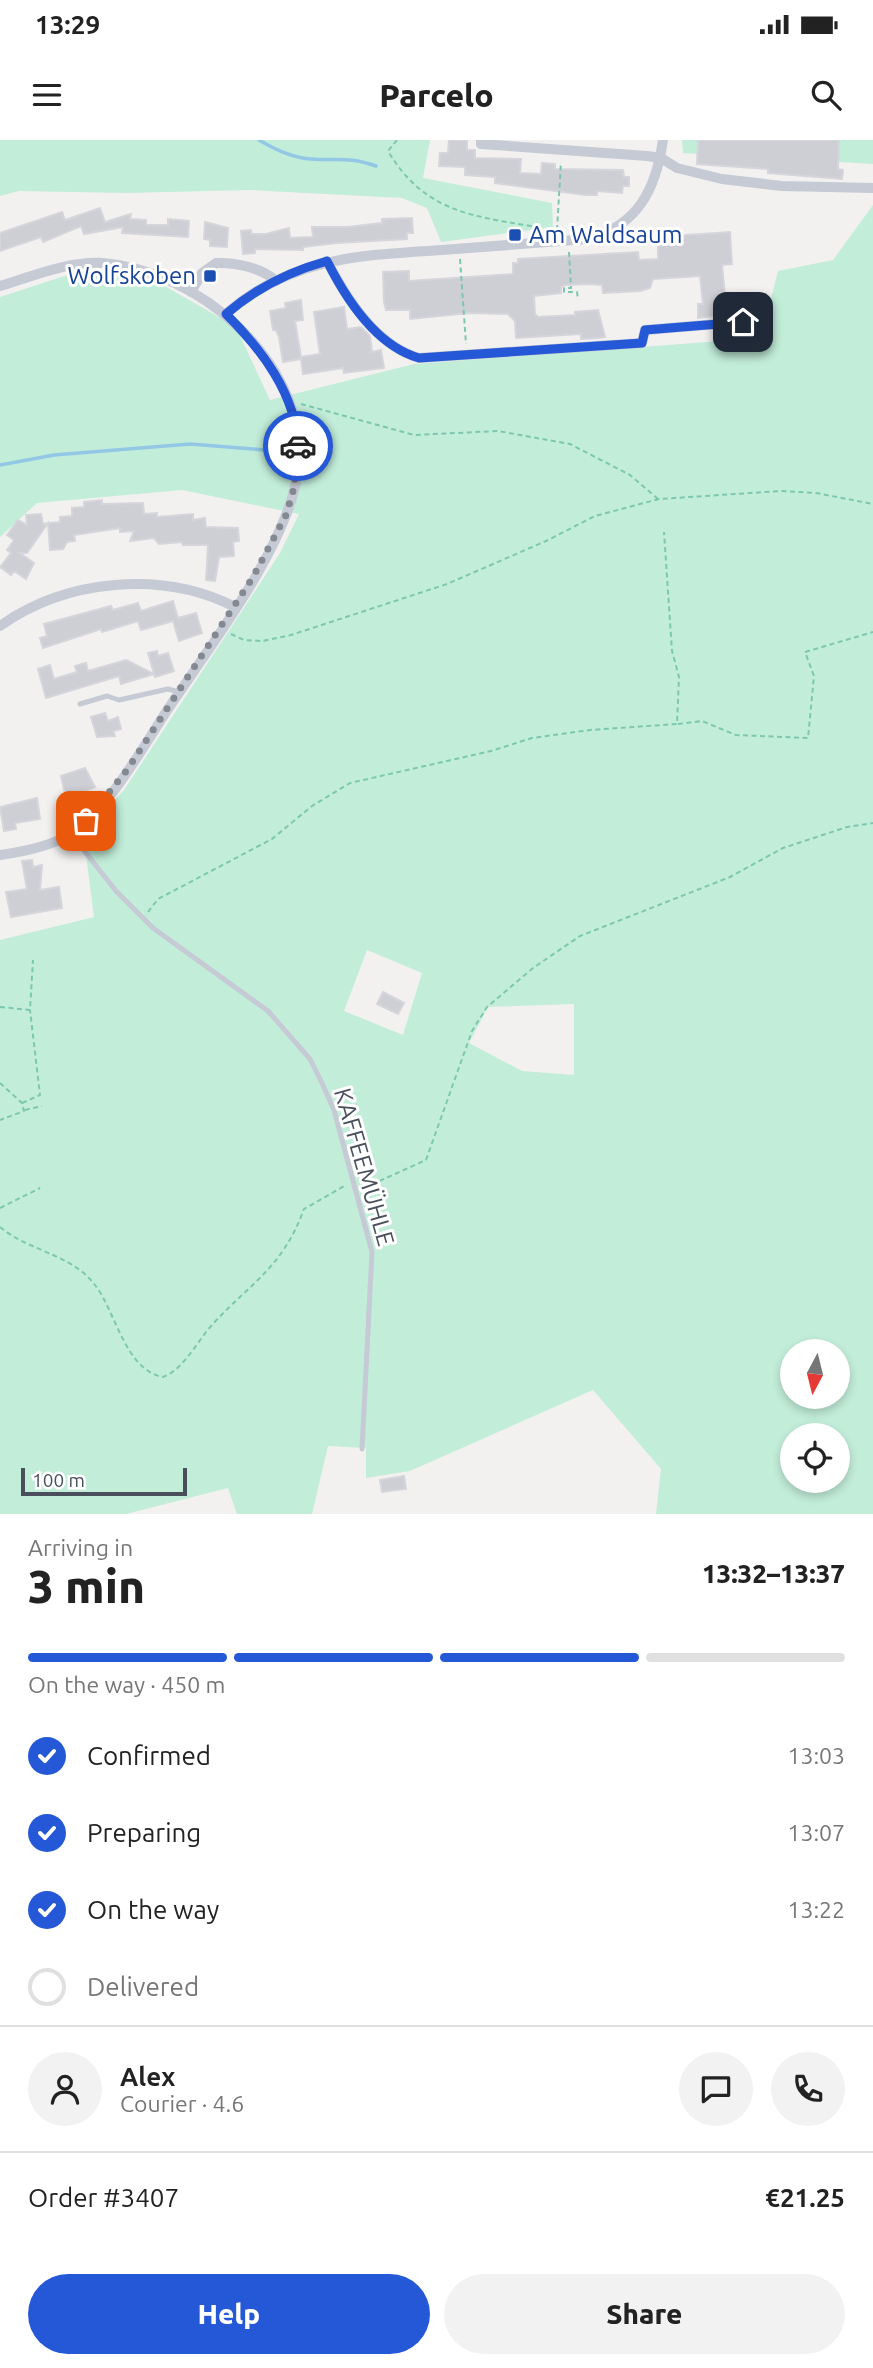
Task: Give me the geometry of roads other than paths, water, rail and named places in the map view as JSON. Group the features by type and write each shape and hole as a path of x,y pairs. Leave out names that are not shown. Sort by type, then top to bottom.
{"street":[{"path":"481,140 481,145 508,143 561,151 661,158 677,168 722,179 782,187 873,188"},
{"path":"226,314 240,302 276,281 327,261 357,255 601,236 633,217 648,198 661,158 663,140"},
{"path":"327,261 342,290 395,349 419,358 642,343 645,330 743,322 757,318 757,300"},
{"path":"0,286 59,268 103,263 163,278 191,292 226,314 262,356 290,404 298,432 299,460 294,488 281,526 221,629 113,790 71,834 0,855"},
{"path":"191,292 207,267 216,263 236,265 268,274 276,281"},
{"path":"0,626 50,600 114,585 180,587 217,598 234,607"}],"lane":[{"path":"80,704 107,696 120,700 168,689 179,692"},
{"name":"KAFFEEMÜHLE","path":"71,834 116,891 143,918 188,955 268,1011 291,1034 310,1059 334,1110 372,1252 362,1449"}],"waterway":[{"path":"259,140 297,157 350,160 376,166"},
{"path":"0,465 54,455 190,444 265,450"}],"place":[{"name":"Am Waldsaum","path":"515,235"},
{"name":"Wolfskoben","path":"210,276"}]}
